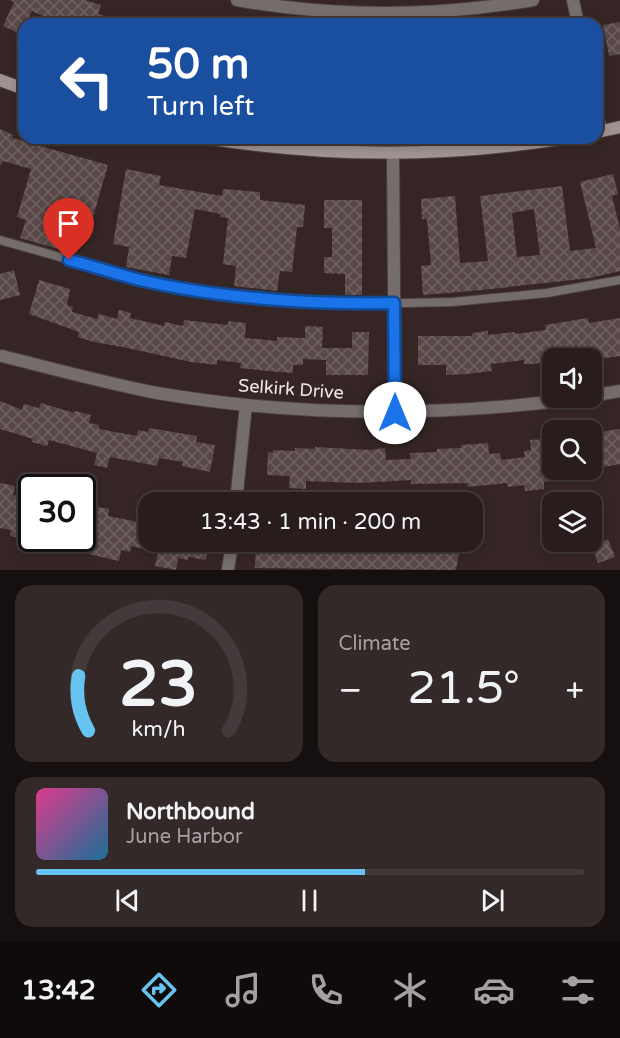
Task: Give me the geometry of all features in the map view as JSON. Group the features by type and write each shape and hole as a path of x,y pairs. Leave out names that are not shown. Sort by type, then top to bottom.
{"street":[{"path":"237,0 307,9 354,12 464,9 532,0"},
{"path":"573,0 577,18"},
{"path":"0,80 18,87"},
{"path":"603,130 620,127"},
{"path":"250,144 303,151 393,154 470,150 518,144"},
{"path":"393,154 395,413"},
{"name":"Selkirk Drive","path":"2,356 123,386 246,405 304,410 395,413 456,411 542,403"},
{"path":"602,394 620,391"},
{"path":"237,492 246,405"},
{"path":"228,570 231,552"}],"lane":[{"path":"0,240 141,280 207,292 362,304 452,302 548,293 620,280"}],"building":[{"path":"10,0 85,0 101,5 98,14 112,18 48,18 32,11 29,18 18,18 18,33 3,26 14,2"},
{"path":"620,22 620,54 609,56 603,25"},
{"path":"0,129 13,135 12,138 18,140 18,144 33,144 108,165 87,238 67,232 62,250 20,238 26,220 17,217 31,169 3,161 0,166"},
{"path":"126,169 161,176 159,185 222,196 223,189 260,192 260,200 305,205 303,227 297,227 292,272 280,271 277,291 234,286 236,266 223,264 228,218 220,217 221,214 195,209 186,258 172,256 169,275 126,267 129,247 113,244"},
{"path":"613,174 618,194 612,196 620,229 620,271 590,278 423,295 421,266 431,265 427,219 422,219 421,199 455,196 460,263 488,261 480,196 562,186 570,251 596,248 580,182","holes":["534,209 540,255 517,257 512,213"]},
{"path":"324,200 362,200 362,295 345,295 345,274 324,273 324,257 332,257 332,228 324,228"},
{"path":"14,270 20,295 0,300 0,274"},
{"path":"39,280 70,289 67,305 73,307 72,312 97,319 99,314 117,319 119,310 131,313 130,318 164,326 165,322 183,326 184,320 228,325 228,321 246,323 245,338 277,341 277,337 305,338 305,326 323,327 322,348 352,348 352,332 369,332 368,375 326,375 326,360 303,359 303,365 293,365 293,373 267,371 240,368 241,363 217,360 217,365 191,362 94,342 78,337 79,332 29,314"},
{"path":"588,318 589,323 620,318 620,356 602,358 602,348 542,348 542,363 524,364 524,360 491,364 492,371 446,375 446,365 418,365 418,336 472,336 472,333 488,331 488,335 515,332 515,334 546,330 545,325"},
{"path":"0,401 22,410 24,404 39,408 41,403 74,413 75,411 91,415 89,423 99,425 99,429 137,436 138,430 148,432 149,428 197,436 196,442 215,445 210,472 182,466 183,462 159,458 157,466 110,457 107,468 94,465 97,453 49,440 47,446 32,442 33,439 0,429"},
{"path":"620,429 620,464 603,467 604,472 602,472 602,432"},
{"path":"542,439 542,480 557,480 544,482 544,489 525,491 524,485 508,487 507,483 468,487 467,483 411,484 411,480 359,483 306,481 306,489 289,488 290,476 267,475 268,452 273,453 273,450 295,451 295,448 315,449 315,447 370,450 385,448 386,460 411,459 410,453 437,452 437,449 461,448 461,445 488,443 489,454 500,453 501,460 525,457 524,451 531,450 530,440"},
{"path":"0,483 15,486 13,495 18,496 18,537 10,536 11,530 0,528"},
{"path":"96,507 109,509 108,516 138,522 138,548 131,546 130,552 121,550 119,561 84,553 96,552"},
{"path":"602,536 604,541 608,539 615,557 598,563 594,552 602,552"},
{"path":"158,552 207,552 206,560 178,558 176,570 155,566"},
{"path":"256,552 459,552 456,570 255,568"}],"route":[{"path":"69,260 141,280 207,292 362,304 394,303 395,413"}]}
